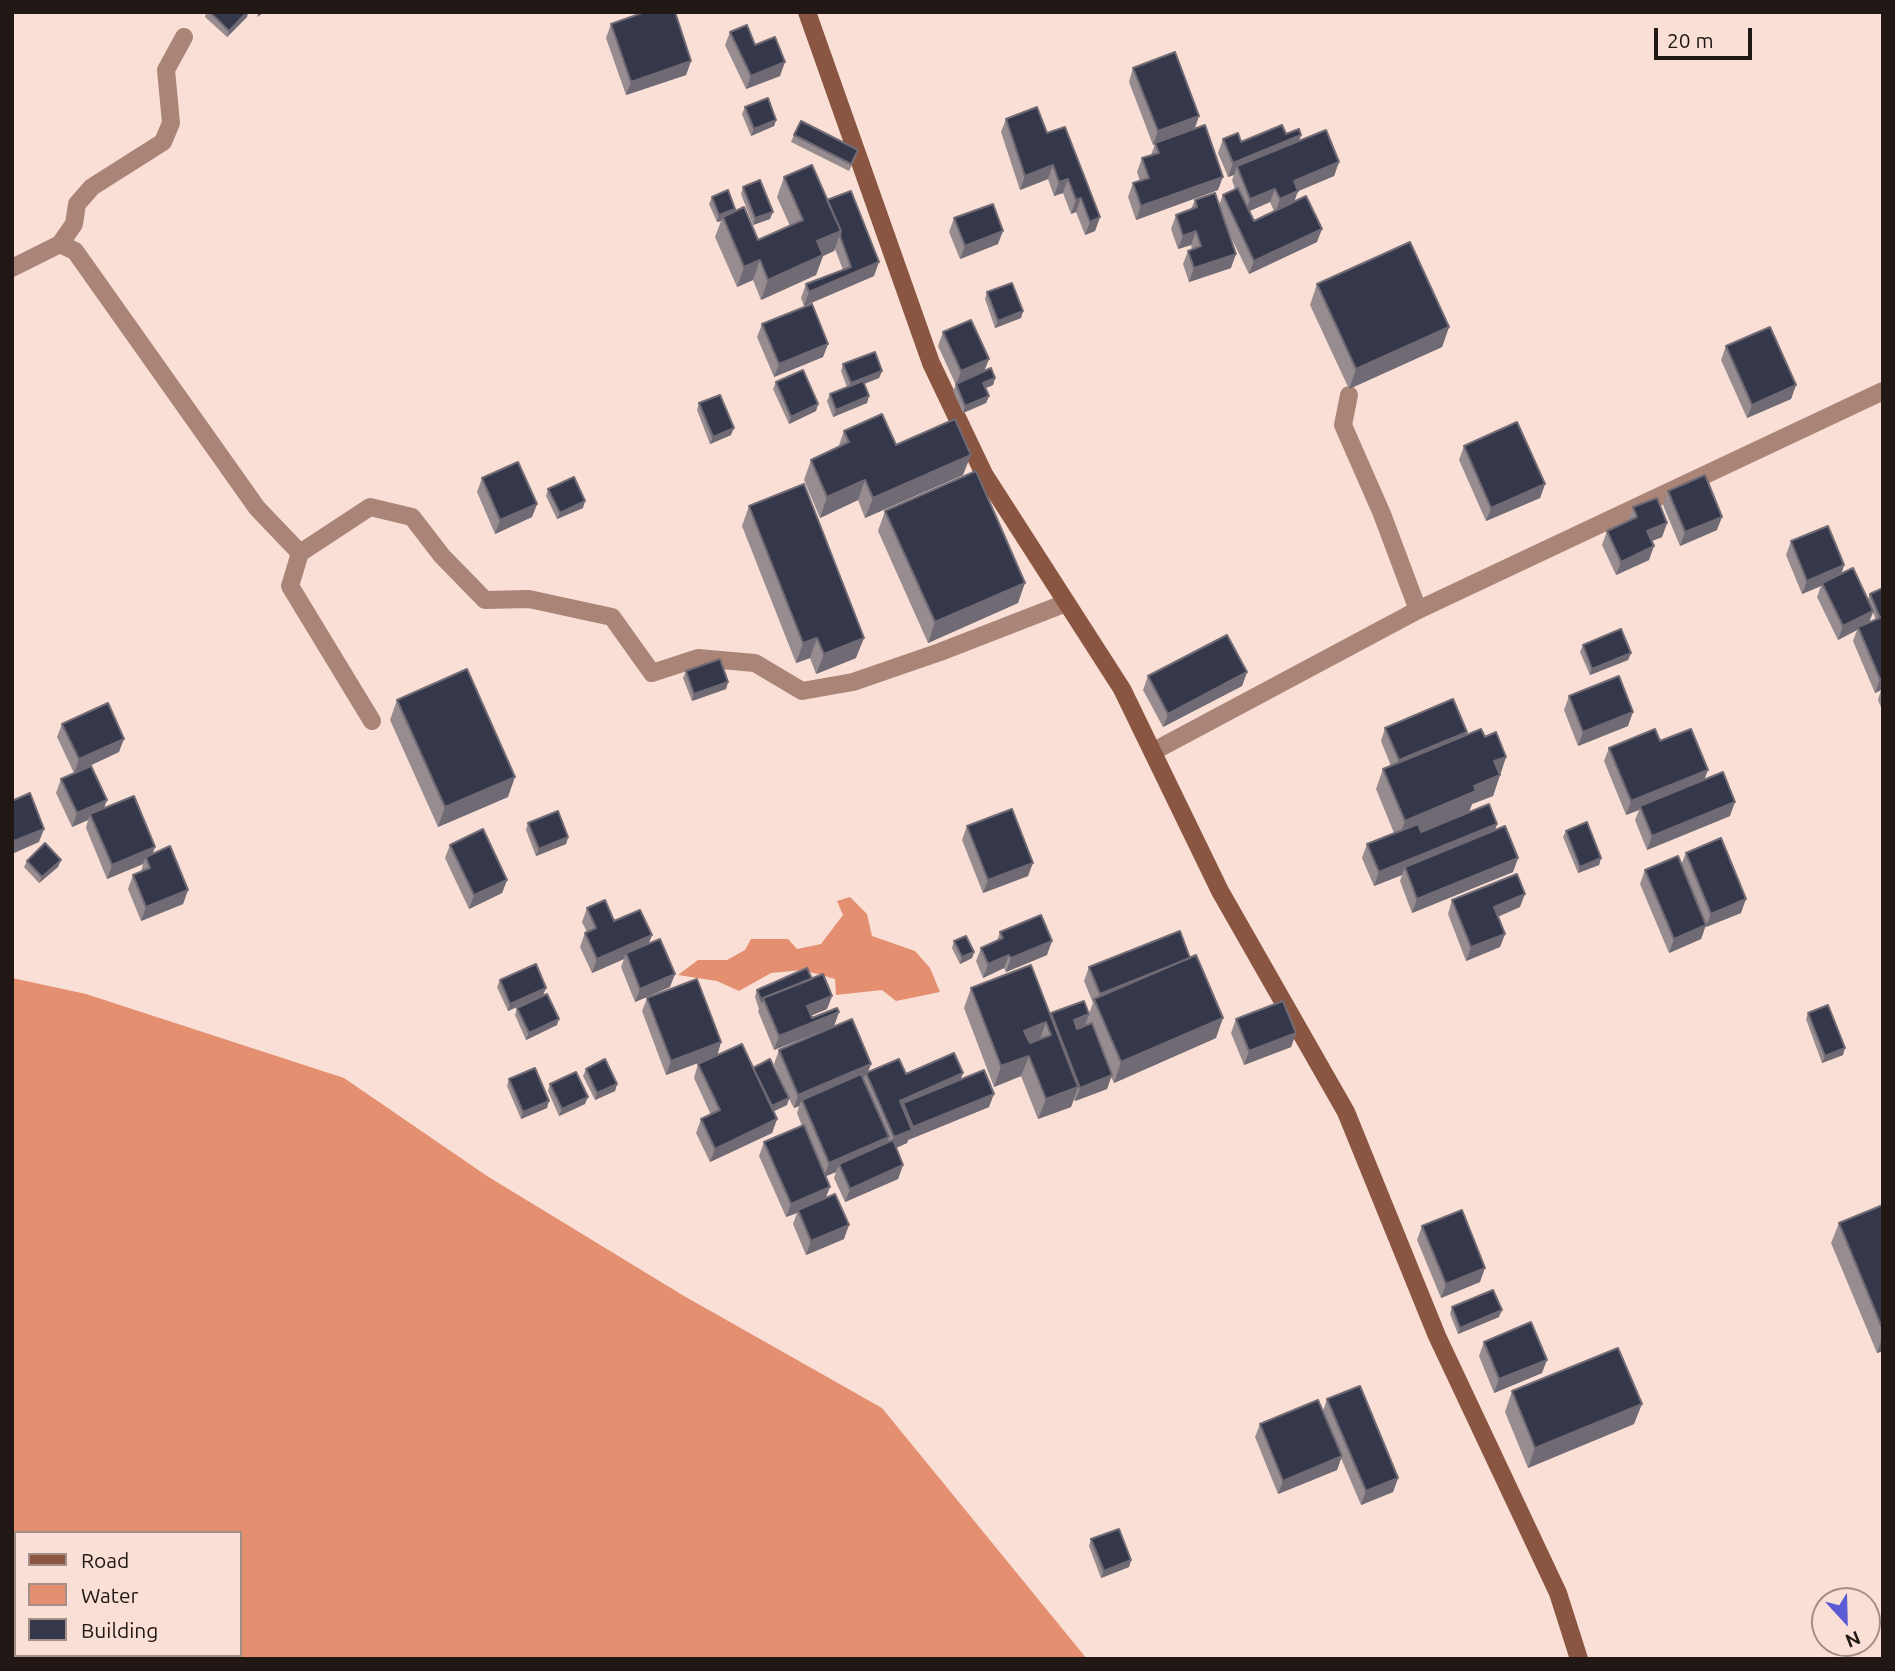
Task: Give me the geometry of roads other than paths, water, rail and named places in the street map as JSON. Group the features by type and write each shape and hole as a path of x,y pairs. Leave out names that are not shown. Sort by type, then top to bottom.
{"street":[{"path":"807,12 930,363 984,474 1122,689 1220,891 1346,1112 1437,1336 1558,1593 1579,1659"},
{"path":"12,268 60,244 74,224 77,205 92,187 163,142 171,123 166,70 184,37"},
{"path":"60,244 75,251 257,508 300,553"},
{"path":"1154,751 1418,610 1883,391"},
{"path":"1349,396 1343,425 1382,514 1418,610"},
{"path":"372,721 290,586 300,553 370,507 412,517 442,556 485,600 529,599 612,617 652,673 698,657 755,663 802,691 853,682 940,652 1066,603"}],"water":[{"path":"850,897 867,914 872,936 915,951 930,968 940,992 896,1001 882,990 836,995 835,979 803,970 771,973 739,991 717,981 678,975 698,960 727,960 745,950 751,939 788,939 797,949 821,944 843,915 837,901"},
{"path":"12,978 86,994 344,1078 487,1176 684,1296 882,1408 1087,1659 12,1659"}]}
